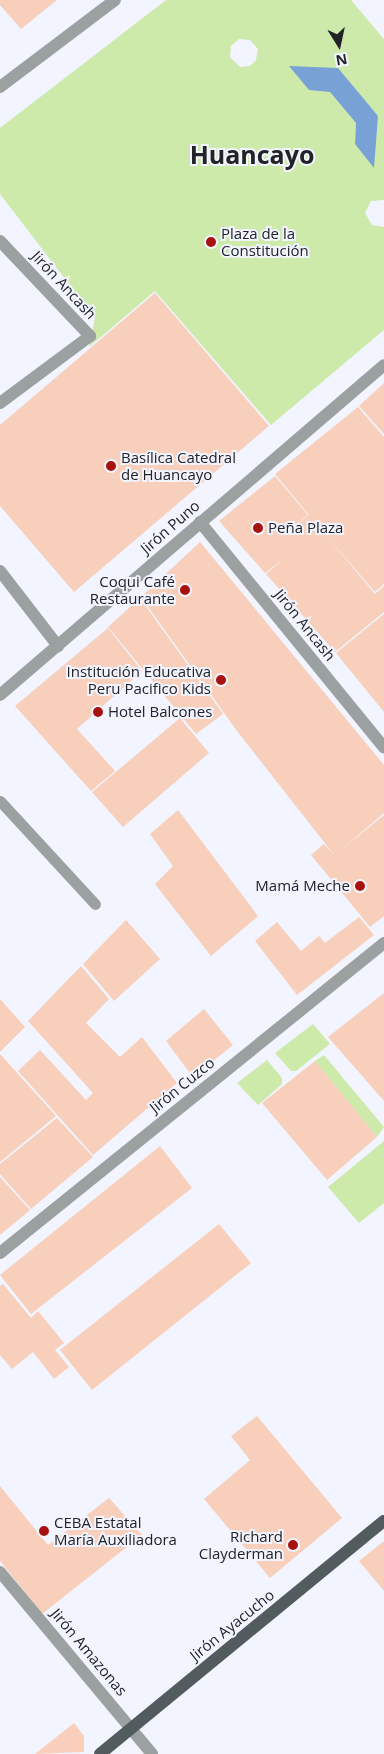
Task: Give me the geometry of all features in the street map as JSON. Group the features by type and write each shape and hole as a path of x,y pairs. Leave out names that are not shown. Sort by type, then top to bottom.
{"main road":[{"name":"Jirón Ayacucho","path":"100,1754 384,1521"}],"street":[{"path":"0,87 115,0"},
{"name":"Jirón Ancash","path":"0,241 90,336 0,404"},
{"name":"Jirón Puno","path":"0,695 384,365"},
{"name":"Jirón Ancash","path":"200,522 384,748"},
{"path":"0,571 58,646"},
{"name":"Jirón Cuzco","path":"0,1253 384,943"},
{"name":"Jirón Amazonas","path":"0,1572 152,1754"}],"lane":[{"path":"0,801 95,904"}],"green space":[{"name":"Plaza de la Constitución","path":"166,0 351,0 384,39 384,200 371,201 365,213 372,225 384,227 384,330 271,425 155,291 89,347 95,318 0,194 0,128","holes":["239,39 250,40 258,49 256,60 250,66 240,67 230,57 231,46","330,92 378,116 355,144 356,123"]},
{"path":"313,1024 330,1044 296,1071 291,1071 275,1053"},
{"path":"324,1055 384,1127 377,1137 315,1061"},
{"path":"267,1060 282,1078 282,1084 258,1105 237,1083"},
{"path":"384,1141 384,1203 359,1223 328,1187"}],"water":[{"path":"289,66 338,68 378,116 374,168 355,144 356,123 330,92 309,90"}],"building":[{"path":"0,0 57,0 21,29 0,5"},
{"name":"Basílica Catedral de Huancayo","path":"155,293 269,426 74,592 0,506 0,425"},
{"path":"384,383 384,434 359,406"},
{"path":"358,407 384,437 384,584 375,592 324,533 375,594 384,586 384,612 335,652 266,574 284,559 265,573 219,521 275,476 308,515 280,537 309,515 275,474"},
{"path":"200,542 384,765 384,813 340,851 384,815 384,916 370,927 311,855 324,844 335,856 237,731 141,597"},
{"path":"140,598 223,714 196,734 108,627"},
{"path":"384,614 384,712 336,653"},
{"path":"108,628 142,671 77,729 115,771 91,791 15,706"},
{"path":"180,718 209,753 123,827 92,792"},
{"path":"178,810 258,916 211,956 155,884 173,866 150,834"},
{"path":"359,917 374,935 297,995 255,941 277,922 301,951 319,936 325,943"},
{"path":"126,920 160,959 114,1001 83,964"},
{"path":"81,966 109,999 86,1023 120,1057 142,1037 177,1083 93,1155 18,1071 40,1050 86,1100 93,1093 28,1021"},
{"path":"384,993 384,1101 328,1037"},
{"path":"0,999 25,1027 0,1052"},
{"path":"204,1009 233,1045 193,1077 166,1041"},
{"path":"0,1054 56,1116 0,1162"},
{"path":"315,1061 377,1137 327,1180 262,1103"},
{"path":"57,1118 93,1157 31,1209 0,1174 0,1164"},
{"path":"160,1146 192,1188 31,1314 0,1275"},
{"path":"0,1177 30,1210 0,1235"},
{"path":"219,1224 251,1263 92,1390 60,1350"},
{"path":"3,1284 31,1318 38,1311 64,1343 55,1350 69,1367 54,1379 33,1352 12,1369 0,1355 0,1286"},
{"path":"257,1416 342,1518 270,1578 204,1499 250,1460 231,1436"},
{"name":"CEBA Estatal María Auxiliadora","path":"0,1486 48,1545 109,1498 142,1535 42,1614 0,1561"},
{"path":"384,1541 384,1591 359,1561"},
{"path":"74,1723 84,1736 84,1752 35,1754"}],"place":[{"name":"Plaza de la Constitución","path":"211,242"},
{"name":"Basílica Catedral de Huancayo","path":"111,466"},
{"name":"Peña Plaza","path":"258,528"},
{"name":"Coqui Café Restaurante","path":"185,590"},
{"name":"Institución Educativa Peru Pacifico Kids","path":"221,680"},
{"name":"Hotel Balcones","path":"98,712"},
{"name":"Mamá Meche","path":"360,886"},
{"name":"CEBA Estatal María Auxiliadora","path":"44,1531"},
{"name":"Richard Clayderman","path":"293,1545"}],"district":[{"name":"Huancayo","path":"252,154"}]}
